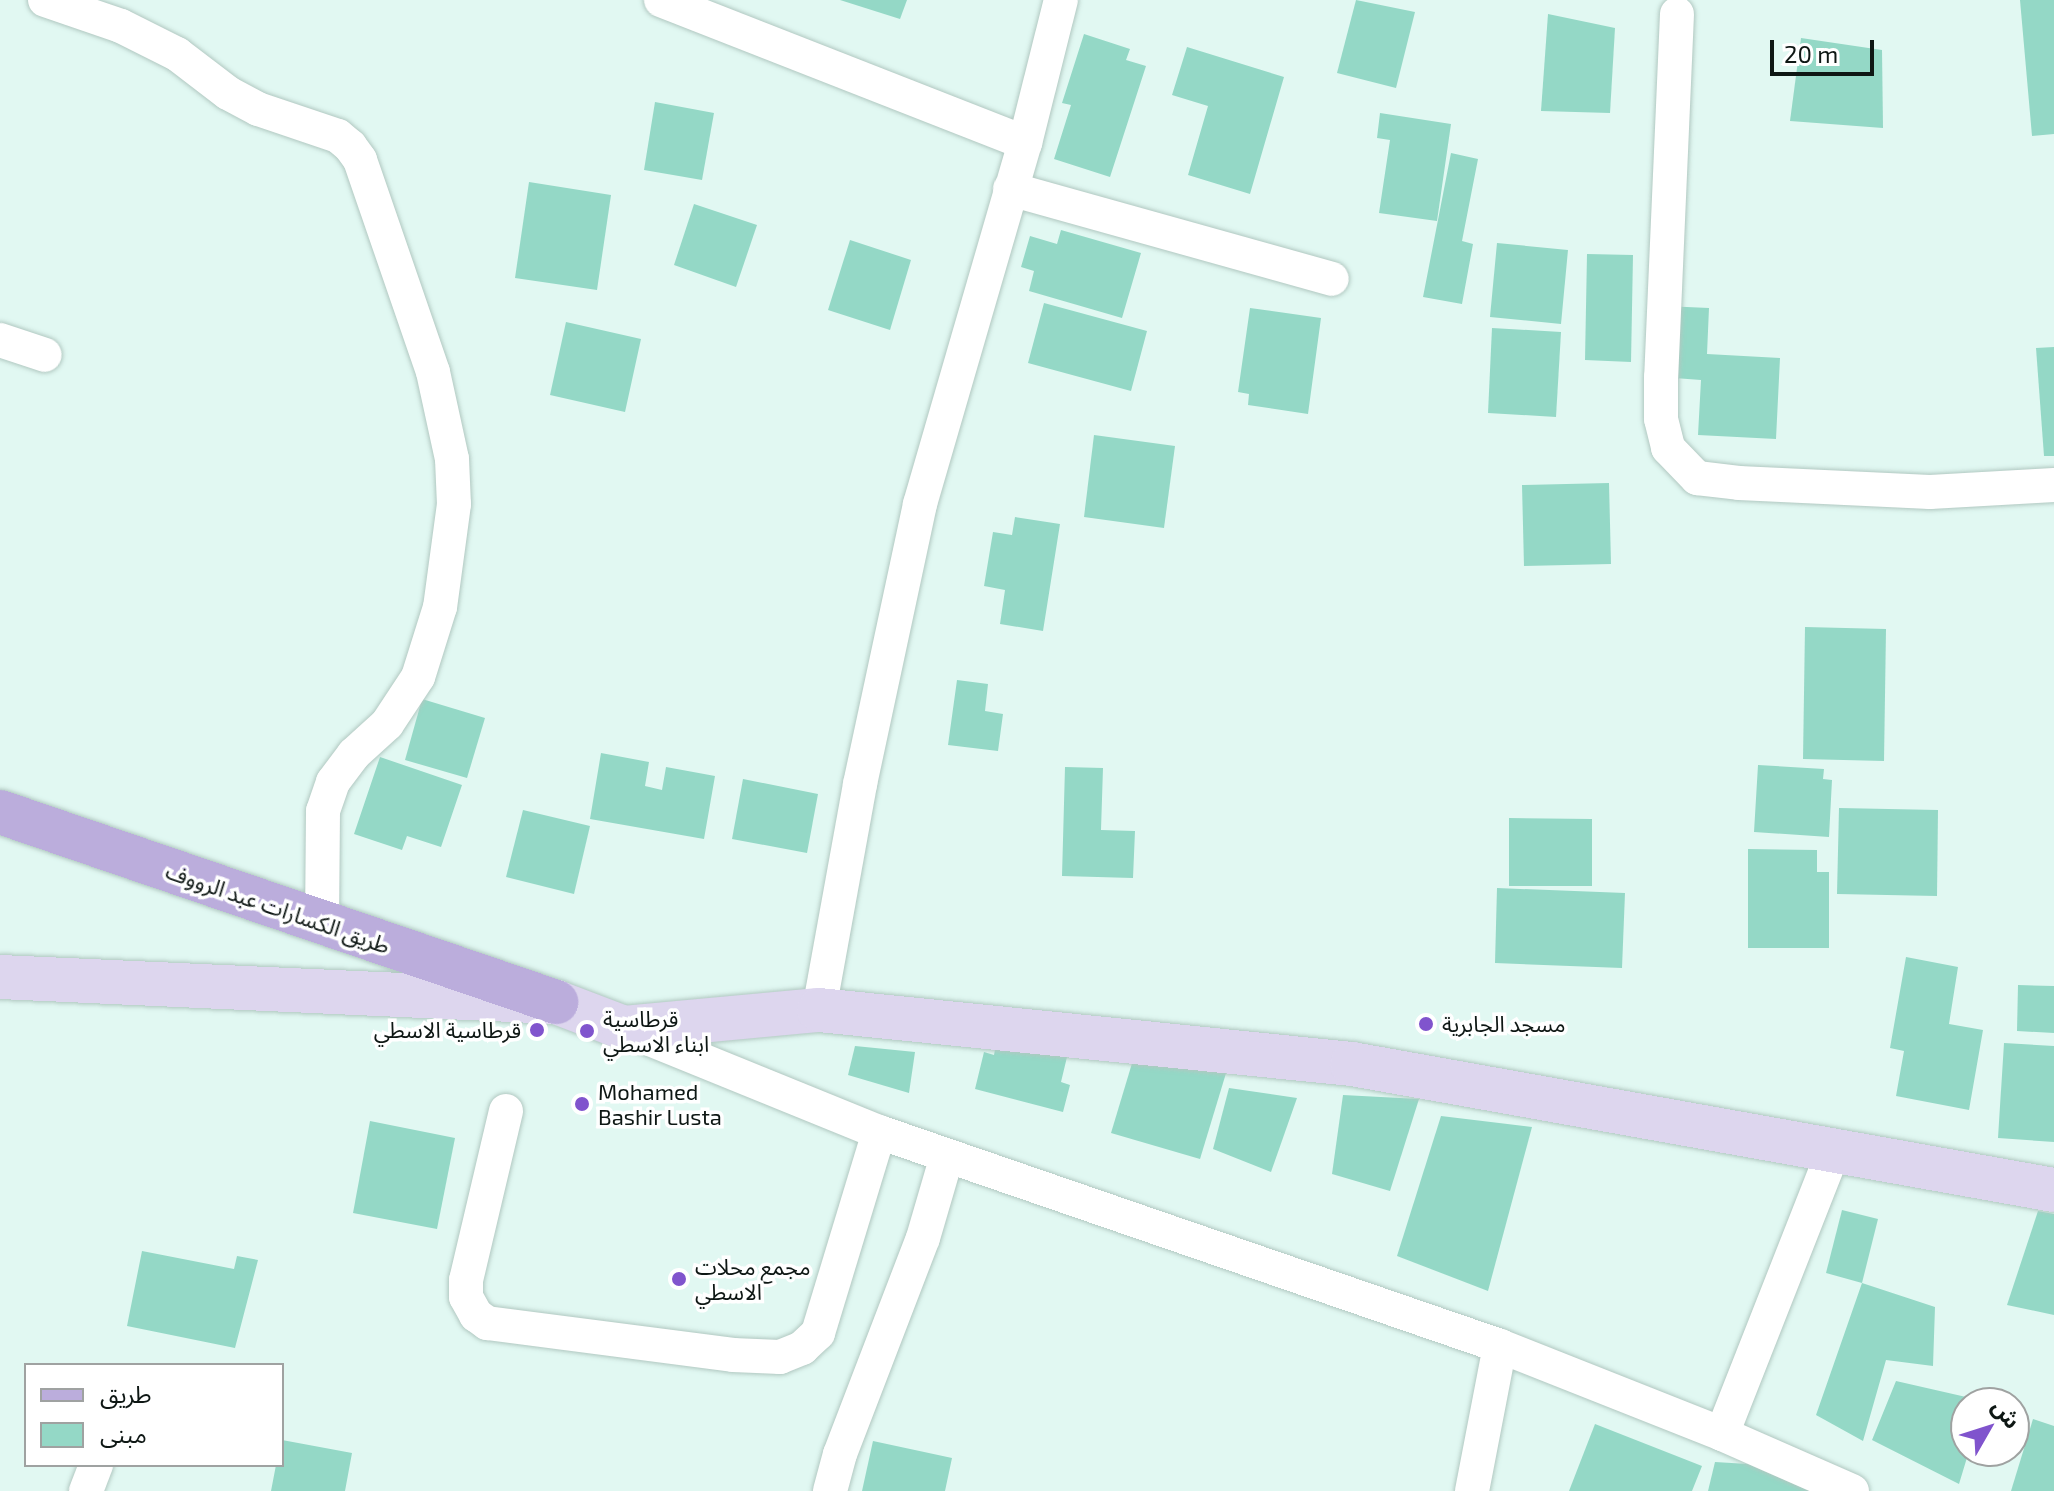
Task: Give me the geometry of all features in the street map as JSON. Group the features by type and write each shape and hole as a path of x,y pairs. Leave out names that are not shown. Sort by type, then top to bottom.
{"main road":[{"name":"طريق الكسارات عبد الرووف","path":"0,812 556,1002"},
{"path":"0,977 556,1002 624,1028 819,1010 1352,1064 2054,1190"}],"street":[{"path":"45,0 121,26 177,54 228,93 258,109 338,136 350,146 360,160 433,372 452,459 453,489 440,607 418,677 387,724 354,754 333,782 323,811 322,924"},
{"path":"661,0 1025,143"},
{"path":"819,1010 860,784 920,504 1025,143 1061,0"},
{"path":"1677,14 1661,377 1661,419 1668,448 1697,478 1739,483 1930,492 2054,485"},
{"path":"1010,189 1332,279"},
{"path":"0,340 45,355"},
{"path":"624,1028 879,1132 1500,1346 1722,1434 1852,1491"},
{"path":"506,1111 466,1280 469,1307 476,1315 487,1323 733,1355 780,1357 802,1348 818,1333 879,1132"},
{"path":"1722,1434 1833,1152"},
{"path":"830,1491 840,1454 923,1238 947,1156"},
{"path":"1472,1491 1500,1346"},
{"path":"86,1491 95,1467"}],"building":[{"path":"840,0 907,0 900,19"},
{"path":"1356,0 1415,12 1396,88 1337,73"},
{"path":"2020,0 2054,0 2054,134 2032,136"},
{"path":"1548,14 1615,28 1610,113 1541,111"},
{"path":"1084,34 1130,49 1126,60 1146,66 1110,177 1054,159 1071,105 1062,103"},
{"path":"1801,38 1882,50 1883,128 1790,121"},
{"path":"1187,47 1284,77 1250,194 1188,175 1208,106 1172,95"},
{"path":"655,102 714,113 702,180 644,170"},
{"path":"1380,113 1451,124 1437,221 1379,213 1390,140 1377,138"},
{"path":"1451,153 1478,159 1462,241 1473,244 1462,304 1423,297"},
{"path":"529,182 611,195 597,290 515,278"},
{"path":"694,204 757,225 736,287 674,265"},
{"path":"1061,230 1141,253 1122,318 1029,291 1034,271 1021,267 1030,236 1057,244"},
{"path":"850,240 911,260 890,330 828,310"},
{"path":"1497,243 1568,250 1561,324 1490,317"},
{"path":"1587,254 1633,255 1631,362 1585,360"},
{"path":"1044,303 1147,331 1131,391 1028,363"},
{"path":"1664,306 1709,308 1707,354 1780,358 1776,439 1698,435 1701,380 1661,377"},
{"path":"1250,308 1321,318 1308,414 1248,405 1249,394 1238,392"},
{"path":"566,322 641,339 625,412 550,395"},
{"path":"1492,328 1561,332 1556,417 1488,413"},
{"path":"2054,347 2054,456 2044,456 2036,348"},
{"path":"1094,435 1175,446 1164,528 1084,517"},
{"path":"1609,483 1611,564 1524,566 1522,485"},
{"path":"1015,517 1060,524 1043,631 1000,624 1005,590 984,586 993,532 1012,535"},
{"path":"1805,627 1886,629 1884,761 1803,759"},
{"path":"957,680 988,684 985,711 1003,714 998,751 948,745"},
{"path":"422,699 485,718 467,778 405,760"},
{"path":"601,753 649,762 645,786 662,790 666,767 715,776 704,839 590,819"},
{"path":"380,757 462,785 441,847 407,836 402,850 354,834"},
{"path":"1758,765 1824,769 1823,779 1832,780 1829,837 1754,832"},
{"path":"1065,767 1103,768 1101,830 1135,831 1133,878 1062,876"},
{"path":"743,779 818,794 807,853 732,839"},
{"path":"1839,808 1938,810 1937,896 1837,894"},
{"path":"523,810 590,826 574,894 506,877"},
{"path":"1509,818 1592,819 1592,886 1509,886"},
{"path":"1748,849 1817,850 1817,872 1829,872 1829,948 1748,948"},
{"path":"1497,888 1625,893 1622,968 1495,963"},
{"path":"1906,957 1958,967 1949,1024 1983,1030 1969,1110 1896,1096 1904,1051 1890,1048"},
{"path":"2018,985 2054,986 2054,1033 2017,1031"},
{"path":"997,1039 1067,1057 1061,1082 1070,1085 1063,1112 975,1089 984,1052 994,1055"},
{"path":"2004,1043 2054,1046 2054,1142 1998,1138"},
{"path":"855,1046 915,1052 909,1093 848,1075"},
{"path":"1136,1050 1230,1060 1200,1159 1111,1133"},
{"path":"1229,1088 1297,1098 1271,1172 1213,1149"},
{"path":"1343,1095 1419,1099 1390,1191 1332,1174"},
{"path":"1441,1116 1532,1127 1488,1291 1397,1256"},
{"path":"370,1121 455,1138 437,1229 353,1213"},
{"path":"1842,1210 1878,1219 1862,1283 1826,1273"},
{"path":"2038,1211 2054,1214 2054,1315 2007,1305"},
{"path":"142,1251 234,1269 237,1256 258,1260 235,1348 127,1326"},
{"path":"1862,1283 1935,1307 1933,1366 1886,1360 1863,1441 1816,1415"},
{"path":"1896,1381 1950,1393 1950,1467 1964,1467 1959,1484 1872,1440"},
{"path":"2033,1419 2054,1426 2054,1491 2011,1491 2018,1467 2030,1467"},
{"path":"1595,1424 1702,1466 1692,1491 1569,1491"},
{"path":"284,1440 352,1453 345,1491 271,1491 276,1467 284,1467"},
{"path":"873,1441 952,1458 945,1491 862,1491"},
{"path":"1715,1462 1748,1464 1810,1491 1708,1491"}],"place":[{"name":"مسجد الجابرية","path":"1426,1024"},
{"name":"قرطاسية الاسطي","path":"537,1030"},
{"name":"قرطاسية ابناء الاسطي","path":"587,1031"},
{"name":"Mohamed Bashir Lusta","path":"582,1104"},
{"name":"مجمع محلات الاسطي","path":"679,1279"}]}
